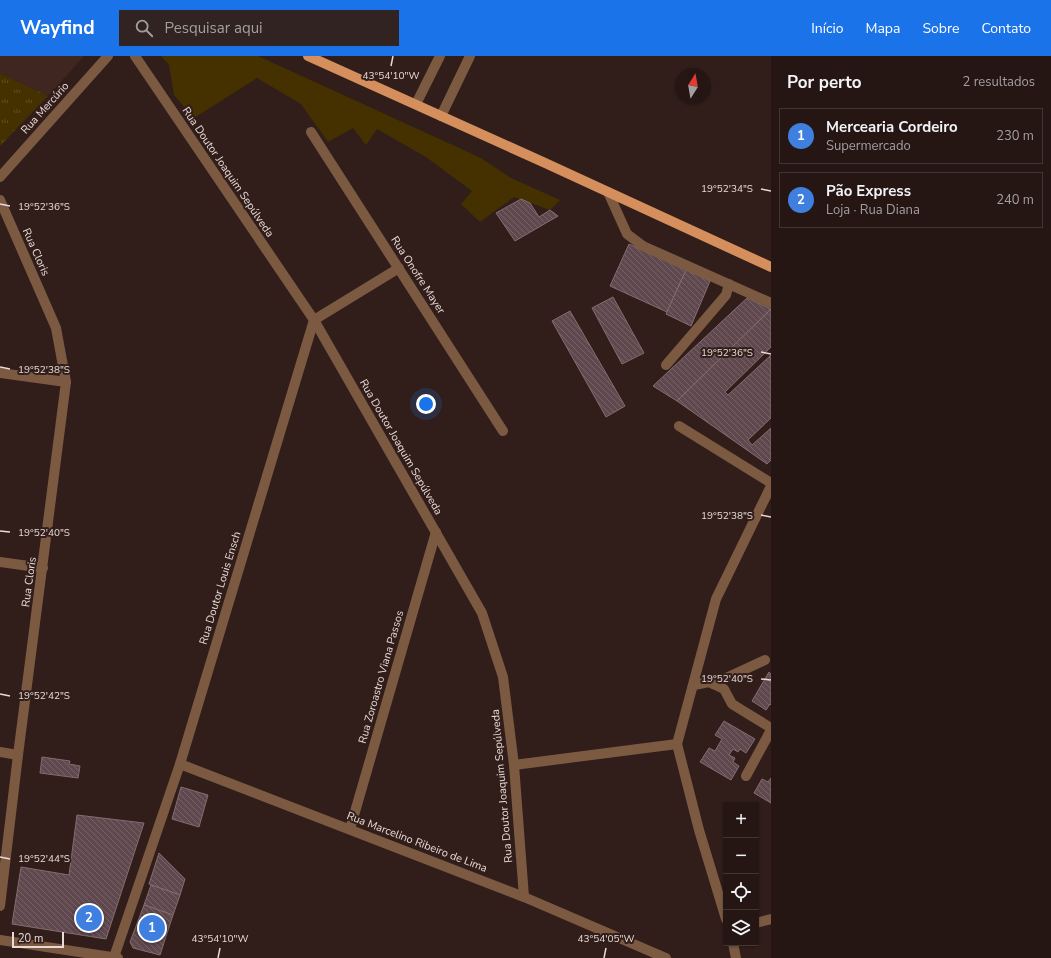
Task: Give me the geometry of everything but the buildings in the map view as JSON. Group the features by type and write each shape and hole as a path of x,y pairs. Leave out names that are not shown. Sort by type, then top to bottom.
{"main road":[{"path":"308,56 771,267"}],"street":[{"name":"Rua Mercúrio","path":"0,177 108,56"},
{"name":"Rua Doutor Joaquim Sepúlveda","path":"135,56 314,320 482,613 503,677 514,765 524,897"},
{"path":"416,104 440,56"},
{"path":"441,116 470,56"},
{"name":"Rua Onofre Mayer","path":"311,132 503,431"},
{"path":"608,192 627,234 643,246 771,302"},
{"name":"Rua Cloris","path":"0,200 56,328 66,382 0,906"},
{"path":"314,320 399,268"},
{"path":"666,365 726,295 729,284"},
{"name":"Rua Doutor Louis Ensch","path":"116,957 180,764 314,320"},
{"path":"0,373 66,382"},
{"path":"679,426 771,484 716,598 677,744 699,830 723,910"},
{"name":"Rua Zoroastro Viana Passos","path":"350,829 436,532"},
{"path":"0,562 42,568"},
{"path":"713,684 765,660"},
{"path":"694,685 709,682 724,690 732,704 771,729 746,776"},
{"path":"514,765 677,744"},
{"path":"0,752 18,755"},
{"name":"Rua Marcelino Ribeiro de Lima","path":"180,764 524,897 666,958"},
{"path":"759,922 771,919"},
{"path":"0,940 116,957"},
{"path":"734,946 736,958"}],"shaded area":[{"path":"0,56 84,56 48,96 0,73"}],"green space":[{"path":"161,56 258,56 481,158 511,178 560,200 550,210 514,197 480,222 461,204 472,191 426,157 377,129 366,145 353,128 328,142 301,104 257,78 194,118 174,95 169,65"},
{"path":"0,73 48,96 0,146"}],"place":[{"name":"Pão Express","path":"89,918"},
{"name":"Mercearia Cordeiro","path":"152,928"}]}
